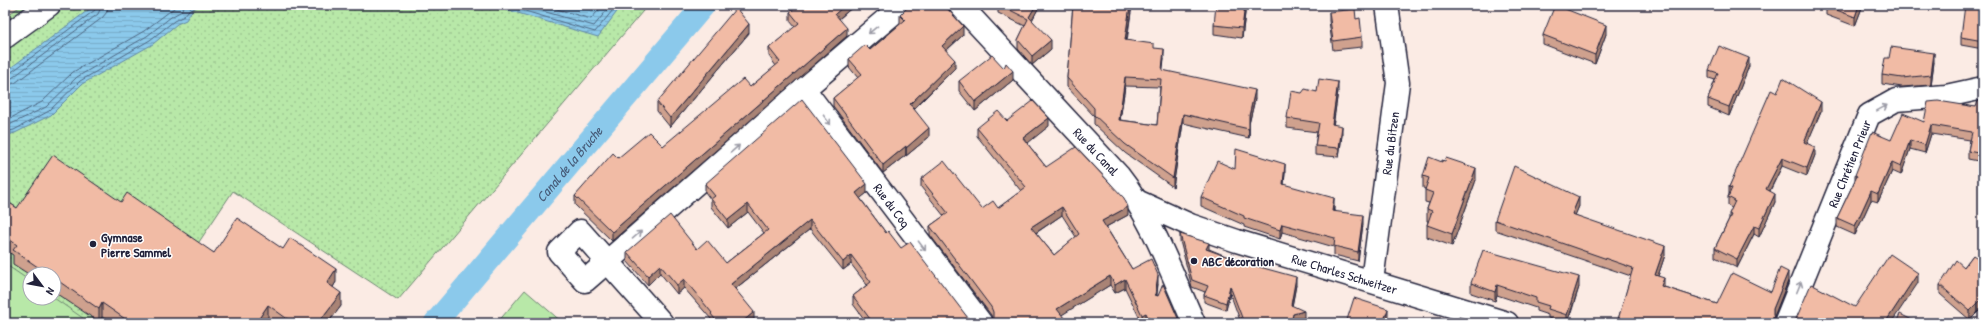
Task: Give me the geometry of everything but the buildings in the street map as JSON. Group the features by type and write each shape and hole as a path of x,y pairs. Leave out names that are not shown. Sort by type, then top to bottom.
{"street":[{"path":"5,36 49,5"},
{"path":"662,323 608,260 804,88 903,5"},
{"name":"Rue du Canal","path":"960,5 1119,176 1138,202 1194,323"},
{"name":"Rue du Bitzen","path":"1372,281 1398,83 1387,5"},
{"name":"Rue du Coq","path":"804,88 981,323"},
{"name":"Rue Chrétien Prieur","path":"1785,323 1869,115 1896,100 1946,96 1983,88"},
{"name":"Rue Charles Schweitzer","path":"1138,202 1190,225 1507,323"}],"shaded area":[{"path":"5,5 22,5 5,17"}],"green space":[{"path":"22,5 648,5 398,300 233,191 195,248 301,323 5,323 5,17"},
{"path":"5,264 22,276 22,306 62,306 62,304 90,323 5,323"},
{"path":"525,290 563,323 497,323"}],"water":[{"path":"95,5 201,5 193,9 186,20 177,24 153,44 82,84 51,115 15,133 5,136 5,72"},
{"path":"491,5 622,5 598,37"}],"waterway":[{"name":"Canal de la Bruche","path":"435,323 704,5"}],"place":[{"name":"Gymnase Pierre Sammel","path":"93,244"},
{"name":"ABC décoration","path":"1194,261"}]}
